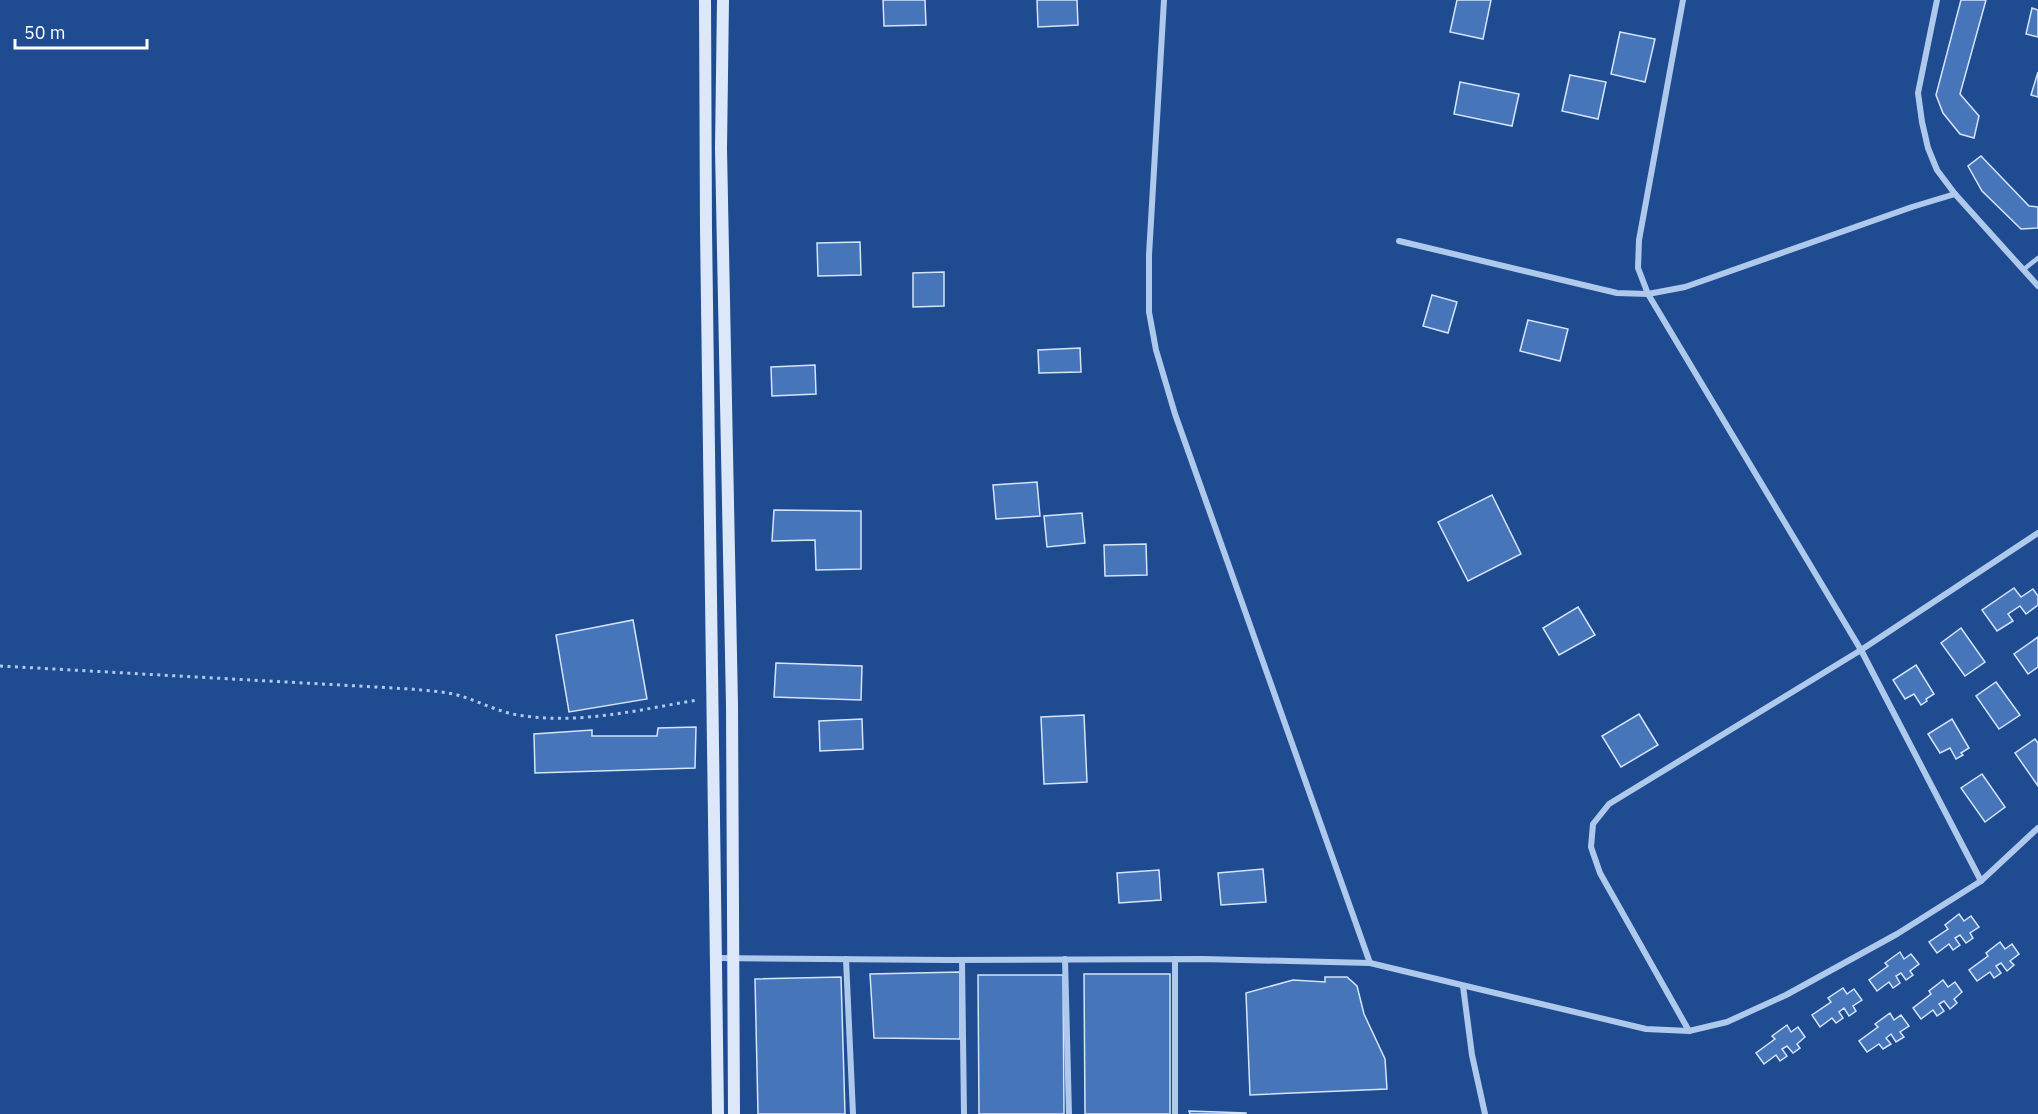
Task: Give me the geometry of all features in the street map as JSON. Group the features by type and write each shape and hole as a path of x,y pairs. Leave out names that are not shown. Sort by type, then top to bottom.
{"main road":[{"path":"705,0 704,115 718,1114"},
{"path":"723,0 722,149 734,958 734,1114"}],"street":[{"path":"1164,0 1149,255 1149,312 1156,350 1175,414 1370,963"},
{"path":"1683,0 1638,240 1638,268 1648,294 1861,650 1981,881"},
{"path":"1936,0 1918,93 1928,148 1937,170 1955,194 2038,286"},
{"path":"1400,241 1617,293 1648,294 1685,287 1955,194"},
{"path":"1689,1030 1600,873 1591,847 1593,824 1609,804 1861,650 2038,533"},
{"path":"716,958 1175,959 1370,963 1646,1029 1689,1030 1727,1023 1786,995 1897,934 1981,881 2038,828"},
{"path":"846,959 853,1114"},
{"path":"1065,959 1069,1114"},
{"path":"1175,959 1175,1114"},
{"path":"962,960 964,1114"},
{"path":"1463,986 1472,1055 1485,1114"}],"lane":[{"path":"2023,270 2038,258"}],"path":[{"path":"0,666 419,690 459,695 514,715 576,719 712,697"}],"building":[{"path":"883,0 925,0 926,25 884,26"},
{"path":"1037,0 1077,0 1078,25 1038,27"},
{"path":"1457,0 1491,0 1483,39 1450,32"},
{"path":"1961,0 1986,0 1960,94 1979,116 1974,138 1960,134 1943,113 1936,95"},
{"path":"2032,8 2038,10 2038,37 2026,34"},
{"path":"1620,32 1655,39 1645,82 1611,74"},
{"path":"2038,72 2038,97 2031,95"},
{"path":"1570,75 1606,82 1598,119 1562,111"},
{"path":"1460,82 1519,94 1512,126 1454,114"},
{"path":"1981,156 2029,206 2038,207 2038,228 2021,229 1982,191 1968,166"},
{"path":"860,242 861,275 818,276 817,243"},
{"path":"944,272 944,306 913,307 913,273"},
{"path":"1432,295 1457,302 1448,333 1423,326"},
{"path":"1528,320 1568,329 1560,361 1520,351"},
{"path":"1080,348 1081,372 1039,373 1038,350"},
{"path":"815,365 816,394 772,396 771,367"},
{"path":"1037,482 1040,516 996,519 993,485"},
{"path":"1492,495 1521,554 1468,581 1438,522"},
{"path":"774,510 861,511 861,569 816,570 815,540 772,541"},
{"path":"1082,513 1085,543 1047,547 1044,516"},
{"path":"1146,544 1147,575 1105,576 1104,545"},
{"path":"2014,588 2021,597 2033,589 2038,596 2038,605 2026,614 2020,606 2008,614 2013,621 1997,631 1982,610"},
{"path":"1578,607 1595,635 1559,655 1543,628"},
{"path":"633,620 647,699 569,712 556,635"},
{"path":"1961,628 1985,662 1965,676 1941,643"},
{"path":"2038,637 2038,667 2028,674 2014,654"},
{"path":"776,663 862,666 861,700 774,697"},
{"path":"1916,665 1934,694 1921,705 1914,694 1905,699 1893,680"},
{"path":"1996,682 2020,715 1999,729 1976,696"},
{"path":"1639,714 1658,745 1621,767 1602,736"},
{"path":"1084,715 1087,782 1044,784 1041,717"},
{"path":"862,719 863,749 820,751 819,721"},
{"path":"1952,719 1969,748 1956,759 1950,748 1940,753 1928,734"},
{"path":"696,727 695,768 535,773 534,734 592,730 592,736 657,736 658,728"},
{"path":"2035,739 2038,743 2038,786 2015,753"},
{"path":"1982,774 2005,807 1985,822 1961,788"},
{"path":"1263,869 1266,902 1221,905 1218,873"},
{"path":"1159,870 1161,900 1119,903 1117,873"},
{"path":"1959,914 1964,921 1971,916 1979,927 1970,933 1973,938 1966,943 1960,935 1955,938 1960,945 1953,950 1949,944 1937,953 1929,942 1948,929 1945,925"},
{"path":"2000,942 2005,949 2012,944 2019,954 2010,961 2014,965 2007,971 2001,963 1996,966 2001,973 1994,978 1990,972 1977,981 1969,970 1988,956 1986,953"},
{"path":"1900,952 1904,959 1911,954 1919,964 1910,971 1913,975 1906,980 1901,973 1896,976 1900,983 1893,988 1889,982 1877,991 1869,980 1888,966 1885,963"},
{"path":"960,972 960,1039 874,1038 870,974"},
{"path":"1084,974 1170,974 1170,1114 1085,1114"},
{"path":"978,975 1063,975 1064,1114 979,1114"},
{"path":"841,977 845,1114 758,1114 755,979"},
{"path":"1325,977 1347,977 1357,986 1364,1014 1385,1059 1387,1089 1250,1095 1246,993 1293,980 1325,982"},
{"path":"1943,980 1948,987 1955,982 1962,992 1954,999 1957,1003 1950,1009 1944,1001 1939,1004 1944,1011 1937,1016 1933,1010 1921,1019 1913,1008 1931,994 1929,991"},
{"path":"1843,988 1847,994 1854,989 1862,1000 1853,1006 1856,1011 1849,1016 1844,1008 1839,1012 1843,1018 1836,1023 1832,1018 1820,1027 1812,1015 1831,1002 1828,998"},
{"path":"1890,1013 1894,1020 1901,1015 1909,1026 1900,1032 1904,1037 1896,1042 1891,1034 1886,1038 1891,1044 1883,1049 1879,1044 1867,1052 1859,1041 1878,1027 1875,1024"},
{"path":"1787,1025 1791,1032 1798,1027 1805,1037 1797,1044 1800,1048 1793,1053 1787,1046 1782,1049 1787,1056 1780,1061 1776,1055 1764,1064 1756,1053 1775,1039 1772,1036"},
{"path":"1189,1111 1246,1113 1246,1114 1190,1114"}]}
